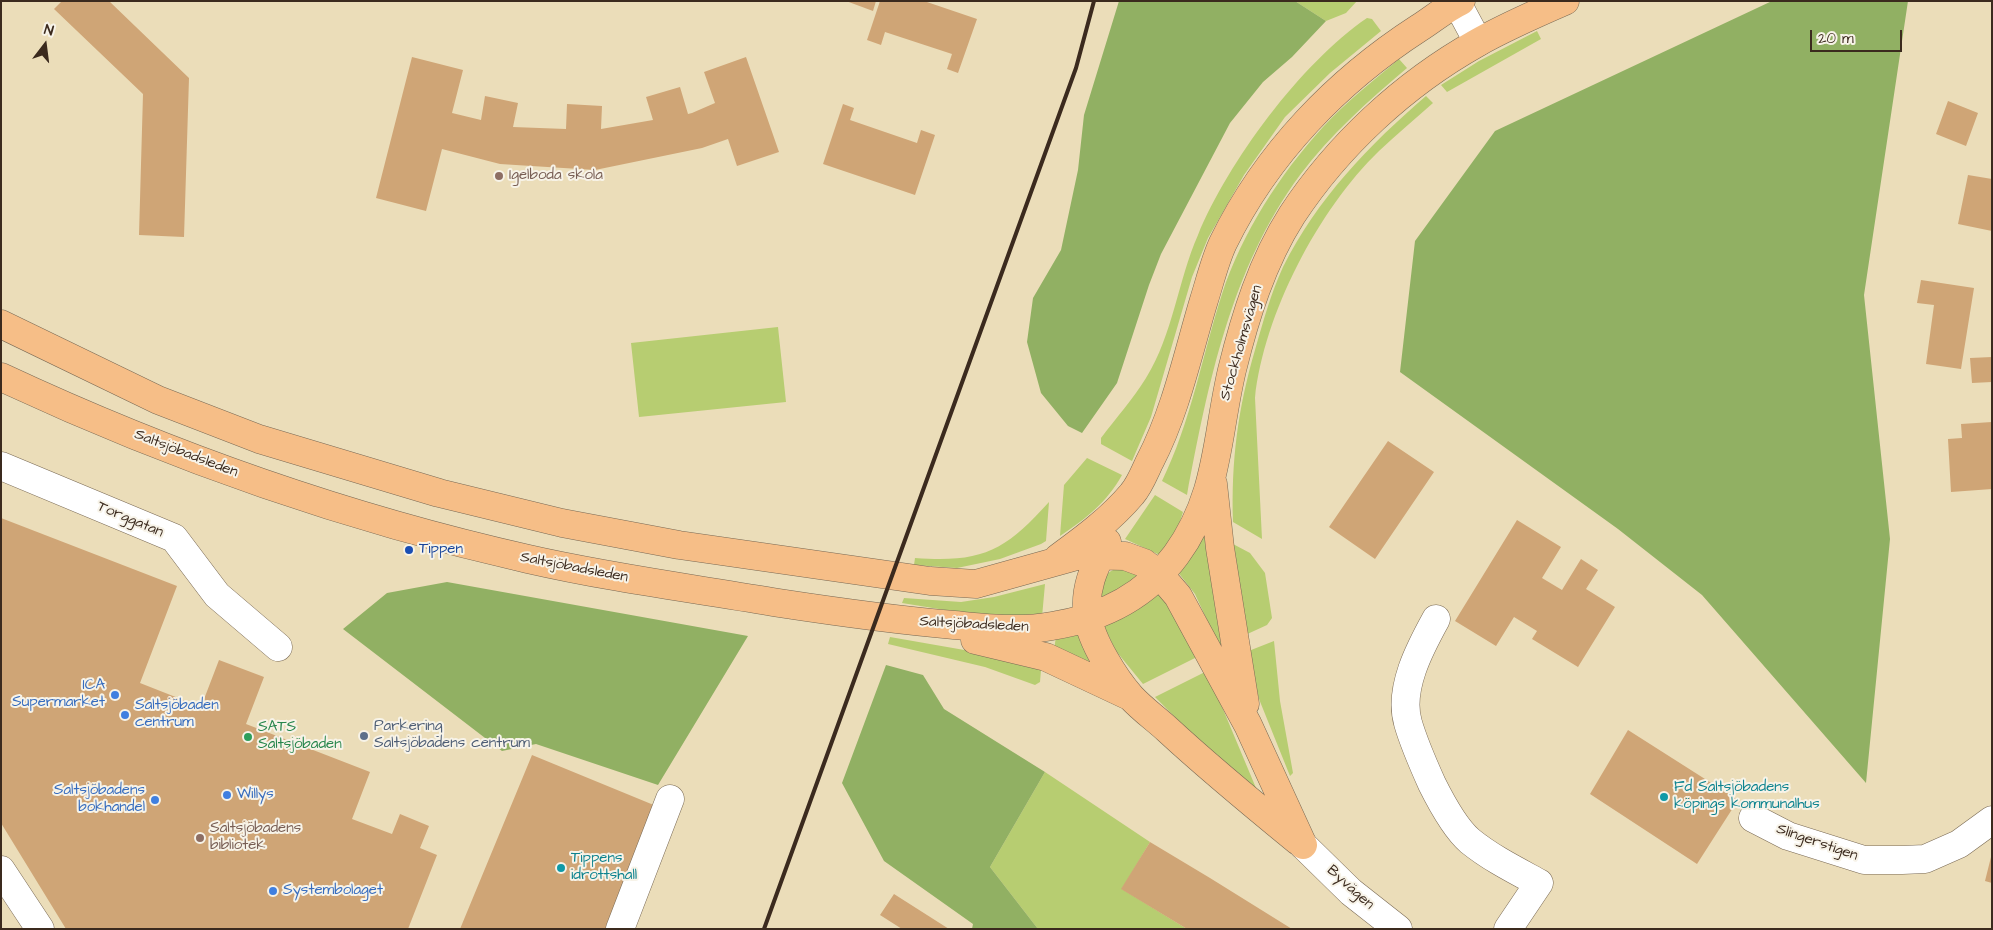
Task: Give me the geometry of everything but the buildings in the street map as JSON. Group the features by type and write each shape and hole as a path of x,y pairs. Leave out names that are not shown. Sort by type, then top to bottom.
{"main road":[{"name":"Stockholmsvägen","path":"1160,575 1187,539 1200,514 1212,481 1223,408 1249,308 1266,266 1290,218 1324,172 1397,98 1444,63 1478,42 1565,1"},
{"path":"1303,845 1195,756 1130,696 1097,644 1088,619 1087,600 1091,572 1162,436 1223,243 1252,193 1284,146 1332,95 1358,71 1396,42 1458,2"},
{"path":"1,324 158,400 259,439 438,493 562,523 678,545 930,581 976,584 1014,575 1080,555 1125,556 1144,563 1160,575 1178,596 1200,633 1248,725 1303,845"},
{"name":"Saltsjöbadsleden","path":"1,377 162,446 317,503 422,534 596,573 876,619 1008,629 1048,627 1088,619 1119,606 1142,591 1160,575"},
{"path":"1212,481 1220,548 1248,725"},
{"path":"1052,562 1085,538 1133,493"},
{"path":"876,619 1046,657 1130,696"}],"street":[{"path":"1458,2 1478,42"},
{"name":"Torggatan","path":"1,466 174,538 218,596 278,647"},
{"path":"1436,619 1415,657 1407,688 1407,721 1419,754 1439,798 1468,840 1500,861 1539,882 1508,929"},
{"path":"620,929 670,799"},
{"name":"Slingerstigen","path":"1753,818 1788,836 1864,860 1925,859 1959,844 1992,820"},
{"name":"Byvägen","path":"1303,845 1351,892 1398,929"},
{"path":"1,870 40,929"}],"green space":[{"path":"1119,1 1295,1 1326,21 1292,57 1263,82 1230,123 1161,254 1117,383 1082,433 1068,426 1041,393 1027,342 1033,298 1061,250 1078,170 1084,115"},
{"path":"1295,1 1357,1 1346,13 1326,21"},
{"path":"1772,1 1908,1 1864,295 1890,539 1866,783 1702,595 1618,529 1400,372 1415,241 1495,131"},
{"path":"1367,18 1372,19 1381,31 1330,73 1285,117 1244,175 1208,238 1192,277 1151,417 1132,461 1101,444 1101,438 1136,393 1155,361 1163,344 1185,270 1198,235 1211,207 1247,146 1292,87 1342,37"},
{"path":"1537,31 1541,39 1447,92 1441,85 1479,61"},
{"path":"1399,59 1407,68 1350,119 1312,160 1276,211 1256,249 1239,288 1214,369 1187,495 1162,481 1181,436 1222,294 1240,249 1277,184 1307,145 1341,109"},
{"path":"1426,96 1433,103 1379,151 1335,203 1315,233 1282,298 1260,366 1255,398 1262,539 1233,522 1233,478 1237,435 1244,393 1261,329 1275,287 1283,267 1297,242 1328,196 1384,134"},
{"path":"778,327 786,402 639,417 631,343"},
{"path":"1087,458 1122,475 1103,502 1079,523 1060,536 1064,485"},
{"path":"1155,495 1183,512 1177,531 1162,556 1125,539"},
{"path":"1049,502 1046,541 1041,544 1000,559 957,568 914,565 915,558 958,558 991,550 1005,543 1019,532"},
{"path":"1200,534 1212,537 1224,644 1219,646 1195,594 1177,571"},
{"path":"1233,544 1250,553 1265,573 1272,618 1267,625 1243,636"},
{"path":"1121,568 1140,575 1101,601 1104,579 1110,572"},
{"path":"447,582 748,636 658,785 536,744 502,751 343,629 387,593"},
{"path":"1045,584 1042,617 982,616 902,603 904,598 961,602 994,597"},
{"path":"1157,591 1170,603 1201,655 1143,684 1116,651 1103,625"},
{"path":"1077,632 1089,658 1098,667 1054,649 1056,637"},
{"path":"890,637 970,651 1041,670 1040,682 1035,685 985,667 888,644"},
{"path":"1274,641 1280,701 1293,773 1290,776 1259,699 1246,652"},
{"path":"886,665 923,675 944,709 1045,772 990,867 1038,929 972,929 973,924 884,861 842,783"},
{"path":"1207,671 1256,788 1255,791 1243,786 1155,697"},
{"path":"1045,772 1150,842 1122,889 1187,929 1038,929 990,867"}],"railway":[{"path":"764,929 1076,68 1094,1"}],"place":[{"name":"Igelboda skola","path":"499,176"},
{"name":"Tippen","path":"409,550"},
{"name":"ICA Supermarket","path":"115,695"},
{"name":"Saltsjöbaden centrum","path":"125,715"},
{"name":"Parkering Saltsjöbadens centrum","path":"364,736"},
{"name":"SATS Saltsjöbaden","path":"248,737"},
{"name":"Willys","path":"227,795"},
{"name":"Fd Saltsjöbadens köpings kommunalhus","path":"1664,797"},
{"name":"Saltsjöbadens bokhandel","path":"155,800"},
{"name":"Saltsjöbadens bibliotek","path":"200,838"},
{"name":"Tippens idrottshall","path":"561,868"},
{"name":"Systembolaget","path":"273,891"}]}
